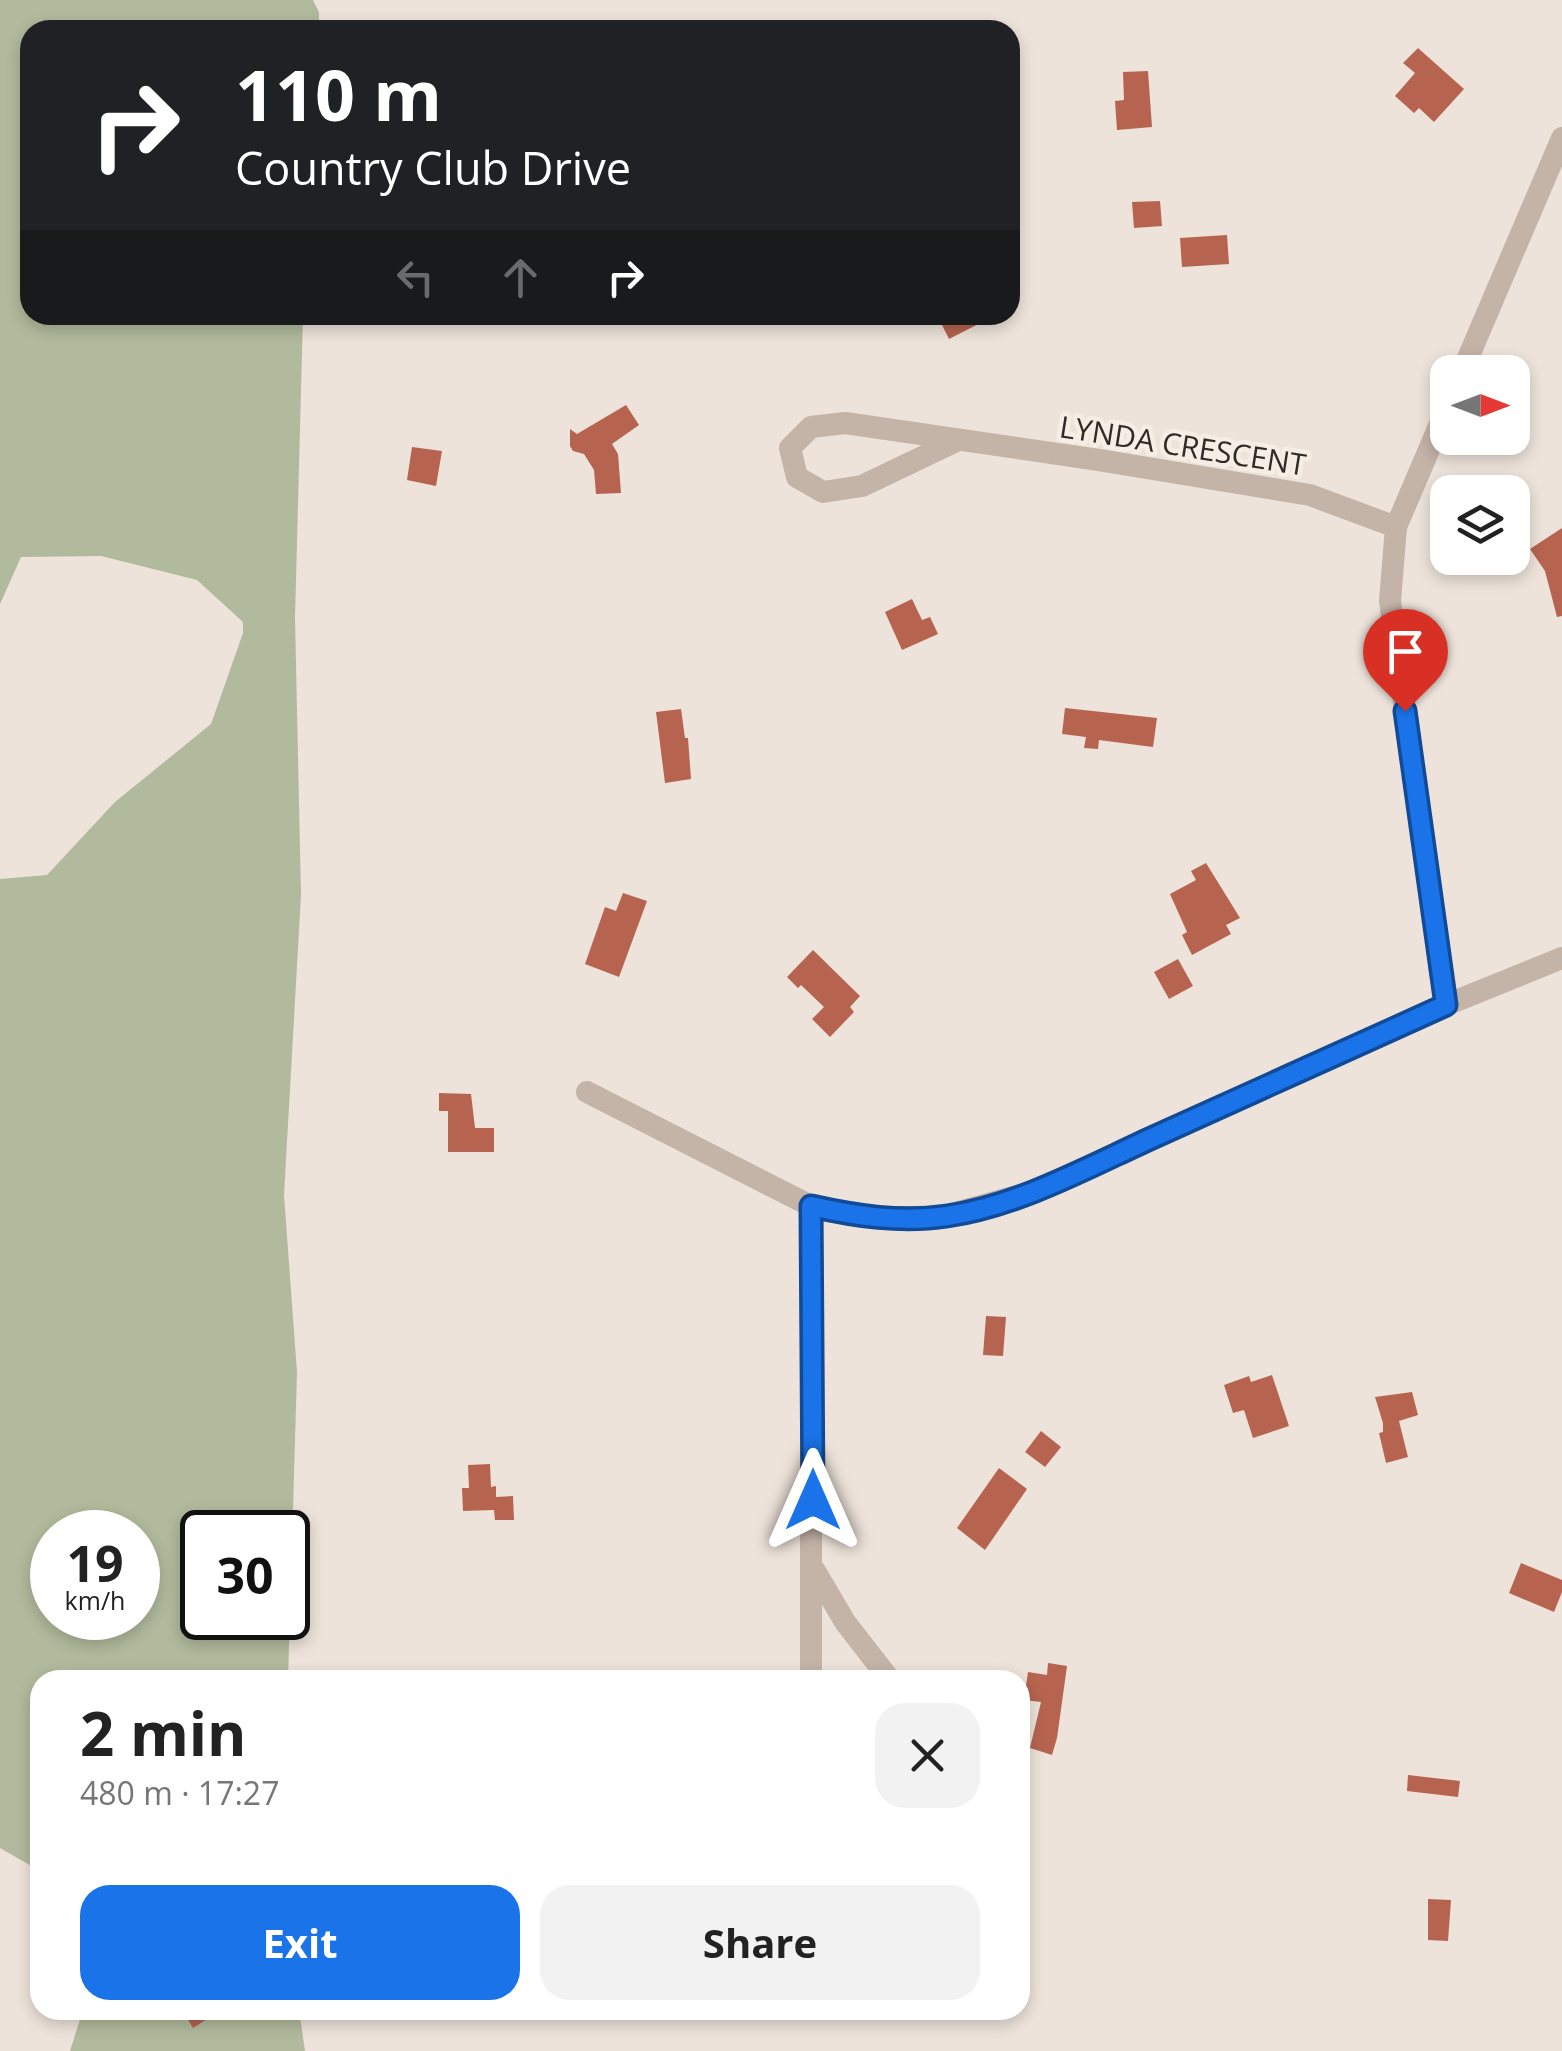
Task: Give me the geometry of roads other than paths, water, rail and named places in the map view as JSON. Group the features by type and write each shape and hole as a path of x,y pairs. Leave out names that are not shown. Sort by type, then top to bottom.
{"street":[{"path":"1469,355 1562,138"},
{"name":"LYNDA CRESCENT","path":"956,440 862,486 823,492 796,477 790,448 810,427 845,423 1099,460 1310,495 1396,527"},
{"path":"1430,447 1396,527 1390,600 1446,1005"},
{"path":"586,1092 811,1206 879,1218 944,1216 996,1204 1077,1172 1446,1005 1562,958"},
{"path":"811,1206 811,1670"},
{"path":"813,1568 845,1622 882,1670"}]}
